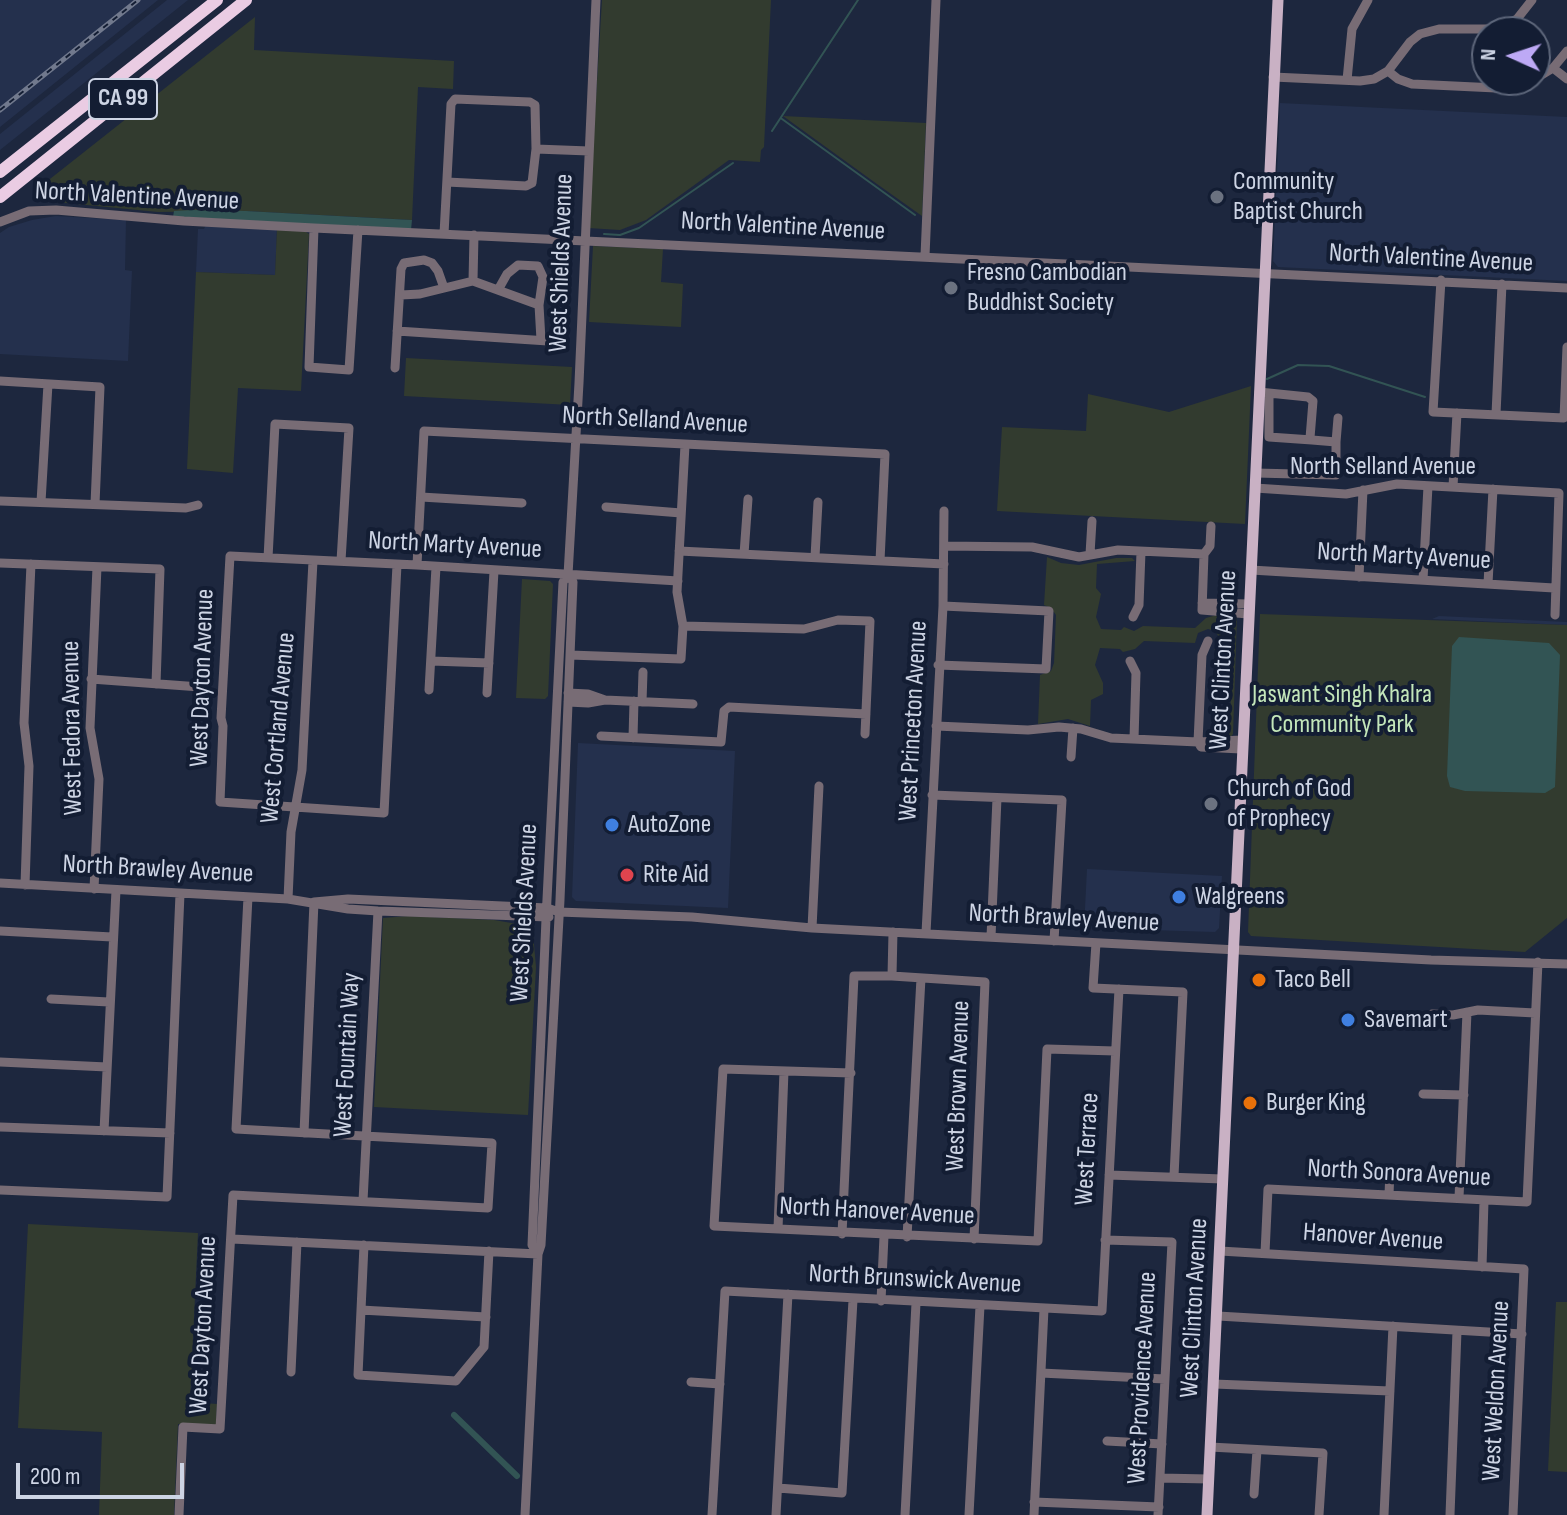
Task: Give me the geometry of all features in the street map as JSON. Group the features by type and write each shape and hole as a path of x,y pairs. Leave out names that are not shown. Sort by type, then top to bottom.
{"highway":[{"name":"CA 99","path":"0,172 217,0"},
{"name":"CA 99","path":"0,197 246,0"}],"main road":[{"name":"West Clinton Avenue","path":"1207,1515 1241,744 1255,488 1264,392 1264,273 1278,0"}],"street":[{"name":"West Shields Avenue","path":"538,1254 532,1245 546,913 563,582 568,575 576,439 596,0"},
{"path":"925,256 936,0"},
{"path":"1347,80 1352,29 1368,0"},
{"path":"1273,77 1367,81 1388,71 1420,34 1439,29 1499,29 1517,19 1532,0"},
{"path":"1567,51 1553,68 1567,79"},
{"path":"1388,71 1412,84 1471,87"},
{"path":"444,234 451,104 455,99 530,102 535,105 534,179 526,186 447,182"},
{"path":"536,149 589,151"},
{"name":"North Valentine Avenue","path":"0,222 29,211 56,210 314,228 1567,288"},
{"path":"314,228 309,367 349,370 358,230"},
{"path":"473,281 474,235"},
{"path":"395,368 401,269 404,263 414,260 432,263 444,288"},
{"path":"498,290 507,274 518,265 538,266 543,277 539,305 541,340"},
{"path":"1441,280 1433,412 1564,418 1567,347"},
{"path":"401,295 473,281 539,305"},
{"path":"1496,414 1502,284"},
{"path":"397,331 563,342"},
{"path":"0,381 100,387 95,504"},
{"path":"41,502 48,384"},
{"path":"1312,440 1313,401 1308,397 1264,392 1269,437 1336,442"},
{"path":"1453,487 1457,413"},
{"path":"1256,473 1336,475 1338,418"},
{"path":"268,558 275,424 349,428 341,561"},
{"name":"North Selland Avenue","path":"421,497 424,431 885,454 880,561"},
{"path":"570,655 681,659 683,626 678,581 685,445"},
{"name":"North Selland Avenue","path":"1255,488 1346,494 1397,484 1559,493 1554,588"},
{"path":"1423,580 1428,486"},
{"path":"1488,584 1493,489"},
{"path":"1359,577 1363,490"},
{"path":"417,565 421,497 522,503"},
{"path":"744,554 748,499"},
{"path":"0,501 186,508 198,505"},
{"path":"815,557 818,502"},
{"path":"606,507 681,513"},
{"name":"West Princeton Avenue","path":"926,933 943,606 944,511"},
{"path":"1090,554 1092,521"},
{"path":"1211,526 1210,546 1204,554 1202,606 1249,609"},
{"path":"944,546 1032,547 1079,557 1118,550 1204,554"},
{"path":"679,551 944,564"},
{"path":"1133,617 1139,605 1141,552"},
{"name":"North Marty Avenue","path":"230,556 678,581"},
{"name":"West Dayton Avenue","path":"230,556 221,718 220,802 297,809"},
{"name":"West Cortland Avenue","path":"288,899 291,832 302,770 313,561"},
{"path":"0,563 160,569 156,684"},
{"path":"25,885 29,766 24,723 31,564"},
{"path":"297,809 384,813 397,565"},
{"name":"West Fedora Avenue","path":"94,889 99,779 90,728 97,567"},
{"path":"429,690 436,567"},
{"name":"North Marty Avenue","path":"1251,570 1554,588"},
{"path":"487,693 494,571"},
{"name":"West Shields Avenue","path":"525,1515 564,805 573,582 568,575"},
{"path":"1554,588 1555,615"},
{"path":"938,665 1046,669 1049,611 943,606"},
{"path":"683,626 804,629 838,620 870,621 865,734"},
{"path":"1198,742 1202,655 1208,641"},
{"path":"431,661 489,663"},
{"path":"1130,661 1136,673 1134,739"},
{"path":"633,738 643,672"},
{"path":"91,679 200,687"},
{"path":"568,697 588,703 605,700 693,704"},
{"path":"601,736 721,742 724,711 729,707 866,714"},
{"path":"557,708 562,715 561,753 565,759"},
{"path":"936,726 1028,730 1059,727 1111,738 1241,744"},
{"path":"1071,757 1073,728"},
{"path":"554,771 558,777 557,800 564,805"},
{"path":"812,928 819,786"},
{"path":"932,795 1062,800 1054,941"},
{"path":"991,937 997,798"},
{"name":"North Brawley Avenue","path":"0,883 288,899 378,911 546,913"},
{"path":"104,1131 116,890"},
{"path":"0,1190 167,1197 180,894"},
{"path":"248,897 236,1129 492,1143 488,1208 363,1201"},
{"name":"North Brawley Avenue","path":"314,902 348,899 452,903 546,913"},
{"path":"304,1133 314,902"},
{"path":"399,912 411,908 444,909 452,903"},
{"name":"West Fountain Way","path":"363,1201 378,911"},
{"path":"546,913 559,912"},
{"name":"North Brawley Avenue","path":"559,912 692,917 812,928 1054,941 1567,964"},
{"path":"0,931 112,937"},
{"path":"892,976 893,932"},
{"path":"1096,943 1093,988 1183,992 1174,1176"},
{"path":"1432,1014 1453,1015 1478,1010 1535,1013 1538,962"},
{"path":"842,1234 854,976 892,976 921,978 907,1237"},
{"name":"West Brown Avenue","path":"921,978 985,982 974,1239"},
{"name":"West Terrace","path":"1102,1311 1119,989"},
{"path":"51,999 109,1002"},
{"path":"1459,1198 1467,1012"},
{"name":"North Sonora Avenue","path":"1265,1253 1268,1189 1527,1202 1535,1013"},
{"name":"North Hanover Avenue","path":"784,1071 723,1069 714,1226 1038,1241 1047,1049 1115,1051"},
{"path":"0,1062 107,1067"},
{"path":"778,1229 784,1071 851,1073"},
{"path":"1423,1094 1464,1095"},
{"path":"0,1127 170,1133"},
{"path":"1389,1195 1390,1170"},
{"path":"1109,1175 1223,1179"},
{"name":"West Dayton Avenue","path":"179,1515 183,1427 220,1429 233,1195 363,1201"},
{"path":"1482,1267 1484,1201"},
{"path":"881,1301 884,1236"},
{"path":"232,1239 538,1254"},
{"name":"West Providence Avenue","path":"1105,1240 1172,1242 1158,1511"},
{"path":"291,1372 297,1242"},
{"path":"364,1245 358,1375 456,1381 484,1347 489,1251"},
{"name":"Hanover Avenue","path":"1220,1251 1524,1269"},
{"name":"West Weldon Avenue","path":"1513,1515 1524,1269"},
{"name":"North Brunswick Avenue","path":"720,1384 725,1291 1102,1311"},
{"path":"776,1515 788,1294"},
{"path":"778,1488 842,1493 853,1300"},
{"path":"905,1515 916,1303"},
{"path":"969,1515 980,1306"},
{"path":"1034,1515 1044,1309"},
{"path":"361,1310 486,1317"},
{"path":"1218,1316 1522,1334"},
{"path":"1384,1515 1393,1326"},
{"path":"1450,1515 1457,1331"},
{"path":"1041,1373 1165,1379"},
{"path":"691,1382 720,1384 712,1515"},
{"path":"1214,1384 1390,1391"},
{"path":"1107,1441 1162,1444"},
{"path":"1210,1447 1323,1453 1319,1515"},
{"path":"1254,1494 1257,1450"},
{"path":"1160,1478 1209,1479"},
{"path":"1034,1502 1158,1511"}],"shaded area":[{"path":"0,0 158,0 0,127"},
{"path":"167,0 188,0 0,150 0,134"},
{"path":"1280,103 1567,117 1567,281 1278,267 1273,261"},
{"path":"174,211 412,220 411,230 173,217"},
{"path":"56,216 126,220 125,270 132,271 128,361 0,354 0,233 32,220"},
{"path":"206,225 277,228 275,275 196,272 198,229 204,229"},
{"path":"1439,616 1567,622 1567,625 1432,619"},
{"path":"1459,637 1549,643 1560,655 1555,787 1545,793 1465,791 1450,787 1447,776 1452,646"},
{"path":"578,743 735,751 728,908 576,901 572,897"},
{"path":"1087,869 1222,876 1219,928 1215,932 1084,928"}],"green space":[{"path":"602,0 771,0 764,147 760,162 729,160 646,220 620,230 588,228"},
{"path":"255,17 254,50 454,61 453,89 418,87 412,220 246,211 158,212 35,200 36,190"},
{"path":"783,116 926,123 922,216 877,184"},
{"path":"277,228 303,230 309,234 301,391 238,388 233,473 187,469 196,272 275,275"},
{"path":"593,246 663,249 661,282 683,284 681,327 589,322"},
{"path":"406,358 572,367 570,405 404,396"},
{"path":"1251,386 1245,524 997,511 1002,427 1086,431 1088,394 1169,412"},
{"path":"1047,557 1061,563 1079,565 1116,558 1132,558 1135,561 1097,564 1096,588 1101,594 1096,617 1101,629 1121,630 1124,627 1134,631 1143,626 1195,628 1206,618 1220,614 1232,614 1237,618 1233,734 1230,738 1206,738 1206,735 1229,736 1233,652 1214,650 1219,645 1219,637 1215,631 1208,629 1198,633 1195,643 1144,641 1135,649 1123,652 1120,649 1100,648 1095,665 1103,683 1103,694 1091,700 1090,726 1068,719 1038,724 1040,675 1051,671 1054,663 1056,615 1044,605"},
{"path":"522,579 550,581 553,584 548,696 545,699 516,698"},
{"name":"Jaswant Singh Khalra Community Park","path":"1260,614 1567,625 1567,918 1525,952 1251,936 1248,932"},
{"path":"409,916 494,920 523,925 533,933 536,967 528,1115 374,1107 383,918"},
{"path":"28,1224 198,1233 190,1402 217,1404 216,1425 178,1424 174,1515 99,1515 102,1432 18,1428"},
{"path":"1556,1302 1567,1302 1567,1472 1548,1471"}],"waterway":[{"path":"772,131 858,0"},
{"path":"782,119 915,215"},
{"path":"604,234 620,235 639,228 733,163"},
{"path":"1267,379 1298,365 1329,366 1425,397"},
{"path":"454,1415 517,1476"}],"railway":[{"path":"0,110 138,0"}],"place":[{"name":"Community Baptist Church","path":"1217,197"},
{"name":"Fresno Cambodian Buddhist Society","path":"951,288"},
{"name":"Church of God of Prophecy","path":"1211,804"},
{"name":"AutoZone","path":"612,825"},
{"name":"Rite Aid","path":"627,875"},
{"name":"Walgreens","path":"1179,897"},
{"name":"Taco Bell","path":"1259,980"},
{"name":"Savemart","path":"1348,1020"},
{"name":"Burger King","path":"1250,1103"}]}
